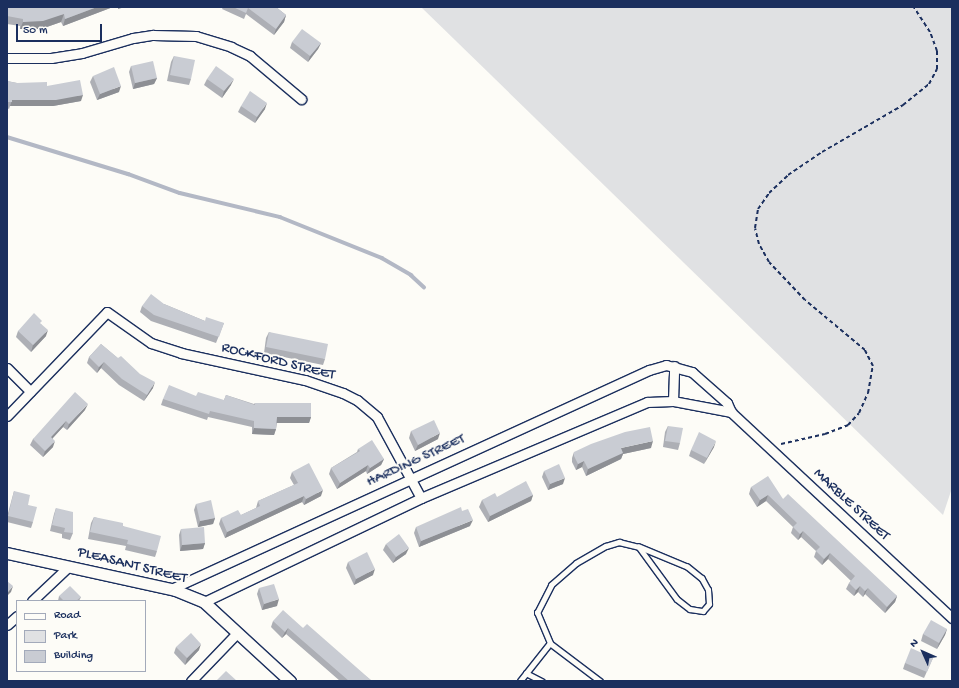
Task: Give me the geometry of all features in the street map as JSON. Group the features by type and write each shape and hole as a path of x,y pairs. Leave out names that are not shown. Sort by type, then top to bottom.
{"street":[{"path":"7,58 30,60 59,57 153,35 196,36 218,42 250,56 301,99"},
{"name":"ROCKFORD STREET","path":"30,391 106,312 151,343 189,355 305,380 350,397 370,409 377,417 422,498"},
{"name":"HARDING STREET","path":"171,589 649,370 666,365 674,366"},
{"path":"673,401 674,366"},
{"name":"MARBLE STREET","path":"674,366 692,372 727,403 731,412 952,618"},
{"path":"7,368 30,391 7,416"},
{"path":"204,602 422,498 648,402 673,401 731,412"},
{"name":"PLEASANT STREET","path":"7,553 171,589 204,602 236,634 290,681"},
{"path":"33,600 69,566"},
{"path":"7,625 16,617"},
{"path":"191,681 236,634"}],"lane":[{"path":"600,681 550,643 537,613 551,585 576,563 606,546 619,542 639,547 681,564 702,579 708,590 709,604 703,611 690,609 678,599 639,547"},
{"path":"520,681 550,643"},
{"path":"526,673 542,681"}],"path":[{"path":"772,451 781,444 838,430 848,425 859,413 868,393 873,366 868,354 780,276 762,250 755,228 756,218 763,201 788,175 822,152 903,105 929,84 937,69 937,51 930,32 914,7"}],"green space":[{"path":"421,7 952,7 952,488 943,515"}],"building":[{"path":"7,7 97,7 65,19 64,14 43,21 23,22 23,19 7,16"},
{"path":"233,7 276,7 286,15 276,29 248,8 246,13"},
{"path":"302,29 321,43 310,56 292,42"},
{"path":"174,56 195,60 191,79 170,75"},
{"path":"153,61 157,78 135,83 131,66"},
{"path":"216,66 234,79 224,91 207,79"},
{"path":"114,67 121,86 100,94 93,76"},
{"path":"80,80 83,95 56,100 12,100 12,102 7,102 7,81 17,83 47,82 47,86"},
{"path":"250,91 267,103 257,117 241,106"},
{"path":"151,294 164,304 205,321 206,317 224,323 219,337 154,315 142,306"},
{"path":"34,313 42,321 40,323 48,330 33,345 18,331"},
{"path":"269,332 328,344 325,359 266,347"},
{"path":"101,344 118,358 121,356 140,374 155,382 147,395 122,379 104,362 99,367 89,357"},
{"path":"169,385 196,396 198,392 224,400 226,395 255,405 255,403 311,403 311,417 277,417 276,429 254,428 254,421 210,411 209,414 163,399"},
{"path":"75,392 88,404 69,424 66,421 51,437 55,441 45,451 33,439"},
{"path":"434,420 440,433 418,445 411,431"},
{"path":"668,426 683,428 680,443 665,441"},
{"path":"650,427 653,441 621,448 623,453 588,469 584,461 578,464 574,456 574,452 591,444 625,432"},
{"path":"699,432 716,441 707,458 691,450"},
{"path":"372,440 384,459 370,468 368,465 340,483 331,468 360,451 358,449"},
{"path":"309,463 323,490 306,499 304,496 227,532 221,518 238,510 241,515 260,506 258,501 298,483 292,472"},
{"path":"559,464 565,478 550,484 544,471"},
{"path":"768,476 783,499 788,494 897,596 887,607 868,588 865,591 860,586 856,590 849,583 855,576 830,553 824,559 816,551 820,547 803,531 800,534 793,527 797,523 768,495 760,500 751,487"},
{"path":"526,481 533,495 490,516 482,500 495,493 497,497"},
{"path":"14,491 30,495 28,505 37,507 33,522 8,516"},
{"path":"211,500 215,518 200,521 196,504"},
{"path":"461,507 462,511 468,509 473,520 421,541 416,527"},
{"path":"56,508 73,512 73,533 64,532 65,528 52,525"},
{"path":"94,517 123,523 123,526 161,536 157,551 127,544 128,540 90,532"},
{"path":"204,527 205,543 182,545 181,529"},
{"path":"399,534 409,548 396,557 386,544"},
{"path":"367,552 375,569 356,579 348,562"},
{"path":"7,581 13,586 7,593"},
{"path":"274,584 279,599 264,604 259,588"},
{"path":"70,586 81,597 77,600 63,600 59,596"},
{"path":"283,610 303,628 307,624 372,681 349,681 288,628 285,632 273,621"},
{"path":"931,620 947,629 939,643 923,634"},
{"path":"191,633 201,644 187,658 176,647"},
{"path":"911,648 933,658 927,672 905,663"},
{"path":"226,671 237,681 216,681"}],"waterway":[{"path":"7,137 128,174 180,193 280,217 382,258 411,275 424,287"}]}
